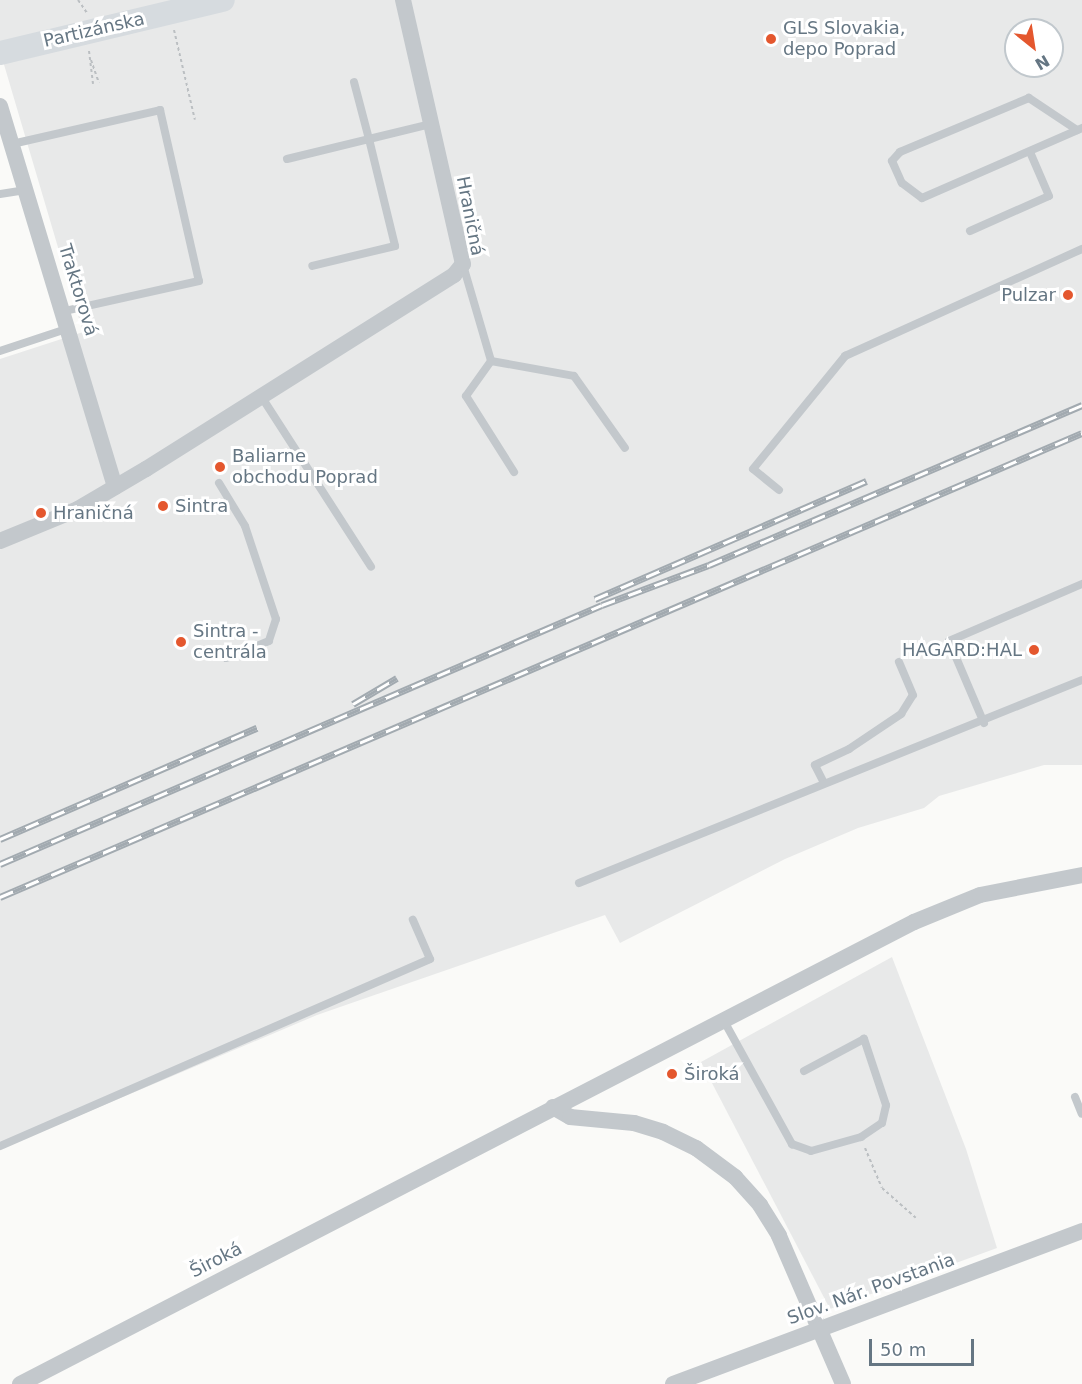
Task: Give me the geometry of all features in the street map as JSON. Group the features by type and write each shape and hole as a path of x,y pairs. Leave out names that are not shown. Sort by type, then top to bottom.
{"street":[{"name":"Partizánska","path":"0,53 223,0"},
{"name":"Hraničná","path":"0,541 78,509 115,487 454,274 463,264 404,0"},
{"name":"Traktorová","path":"0,106 67,319 115,487"},
{"name":"Široká","path":"21,1384 554,1107 948,907 1021,884 1082,875"},
{"path":"554,1107 561,1115 634,1123 663,1132 719,1163 750,1193 770,1220 822,1328 843,1384"},
{"name":"Slov. Nár. Povstania","path":"673,1384 1082,1231"}],"lane":[{"path":"312,266 395,246 354,82"},
{"path":"1029,98 1079,129 922,198 902,183 892,161 900,152 1029,98"},
{"path":"0,351 67,319 199,281 160,110 12,144"},
{"path":"287,159 431,124"},
{"path":"970,231 1048,196 1030,152"},
{"path":"0,194 27,190"},
{"path":"779,490 753,469 845,356 1082,249"},
{"path":"463,264 491,361"},
{"path":"491,361 574,376 625,448"},
{"path":"491,361 466,396 514,472"},
{"path":"261,396 371,567"},
{"path":"219,483 245,526 276,619 269,641 226,658"},
{"path":"984,723 949,641 1082,584"},
{"path":"824,783 815,765 849,749 901,714 913,695 899,662"},
{"path":"579,883 824,783 984,723 1082,680"},
{"path":"0,1146 430,958 413,920"},
{"path":"724,1021 792,1144 811,1151 861,1137 882,1123 886,1105 864,1040 804,1071"},
{"path":"1075,1097 1082,1114"}],"path":[{"path":"78,0 92,20"},
{"path":"173,24 195,120"},
{"path":"87,45 99,82"},
{"path":"91,60 93,84"},
{"path":"861,1137 882,1188 916,1218"}],"shaded area":[{"path":"0,0 1082,0 1082,765 1044,765 939,796 924,808 858,828 785,859 620,943 605,915 317,1015 0,1149 0,359 83,332 0,51"},
{"path":"892,957 966,1149 997,1248 830,1309 701,1062"}],"railway":[{"path":"0,864 602,605 709,565 1082,405"},
{"path":"0,897 1082,433"},
{"path":"595,599 867,481"},
{"path":"353,704 397,678"},
{"path":"0,839 257,728"}],"place":[{"name":"GLS Slovakia, depo Poprad","path":"771,39"},
{"name":"Pulzar","path":"1068,295"},
{"name":"Baliarne obchodu Poprad","path":"220,467"},
{"name":"Sintra","path":"163,506"},
{"name":"Hraničná","path":"41,513"},
{"name":"Sintra - centrála","path":"181,642"},
{"name":"HAGARD:HAL","path":"1034,650"},
{"name":"Široká","path":"672,1074"}]}
